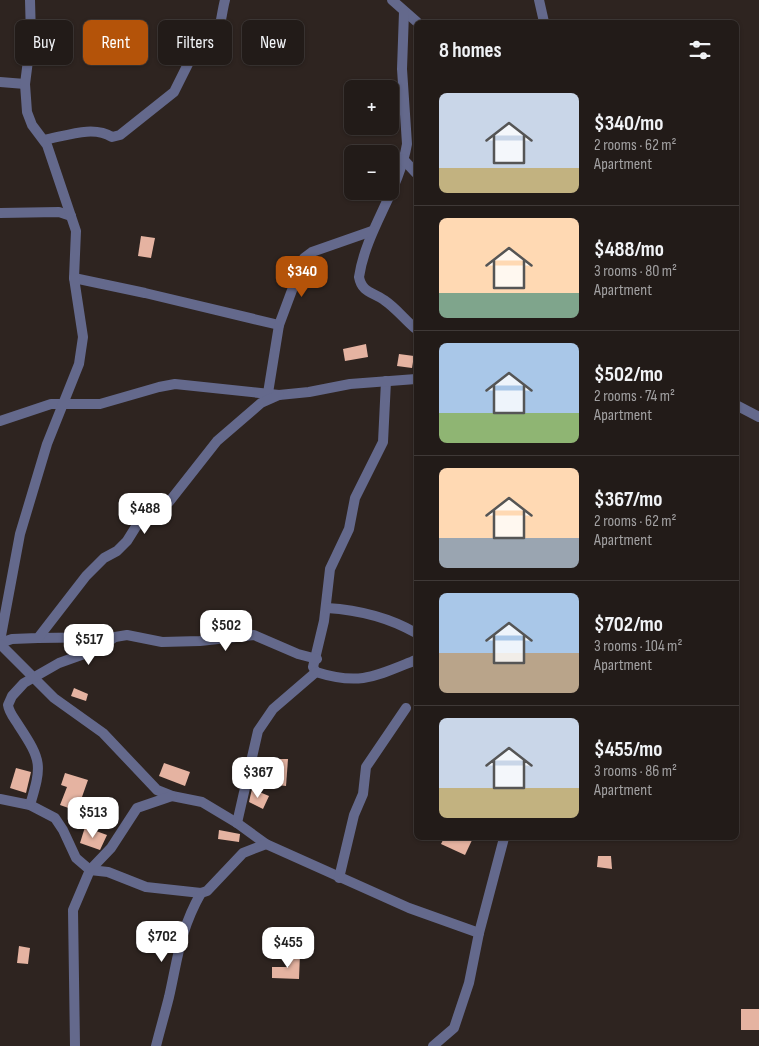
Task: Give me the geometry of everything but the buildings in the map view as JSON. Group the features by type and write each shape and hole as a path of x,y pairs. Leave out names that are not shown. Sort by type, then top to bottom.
{"street":[{"path":"0,643 20,534 47,444 79,364 83,337 74,278 76,231 44,140 29,119 26,84 31,37 30,0"},
{"path":"44,140 92,131 102,131 112,137 120,135 174,92 190,60 212,51 216,45 219,21 225,0"},
{"path":"392,0 414,20"},
{"path":"539,0 544,20"},
{"path":"404,12 402,69 407,144 391,192 372,231 360,267 360,284 368,293 384,300 414,327"},
{"path":"0,82 26,84"},
{"path":"403,159 414,170"},
{"path":"0,213 59,212 71,216"},
{"path":"274,394 279,326 304,258 312,252 372,231"},
{"path":"74,278 145,292 279,326"},
{"path":"0,421 51,404 100,404 175,384 274,394 414,379"},
{"path":"386,382 383,442 355,498 349,529 330,569 327,608 317,659 313,666 316,672 337,678 362,678 383,674 414,661"},
{"path":"38,638 86,576 104,558 117,551 127,541 142,517 169,502 217,441 274,394"},
{"path":"739,407 759,417"},
{"path":"327,608 358,610 393,622 414,632"},
{"path":"0,643 12,639 137,635 162,642 200,641 254,635 298,654 317,659"},
{"path":"30,805 38,777 39,764 34,748 8,705 12,696 21,686 59,663 98,649 115,637"},
{"path":"0,643 60,703 102,732 152,786 172,796 202,802 237,823 266,844 340,878 409,908 479,933"},
{"path":"237,823 258,731 273,709 316,672"},
{"path":"340,878 354,815 363,794 366,767 406,708"},
{"path":"75,1046 73,910 90,870 111,848 137,808 172,796"},
{"path":"0,799 30,805 55,818 63,830 76,858 90,870 108,872 146,887 201,893 211,889 243,853 266,844"},
{"path":"433,1046 454,1028 469,983 479,933 503,840"},
{"path":"156,1046 169,997 178,947 191,911 201,893"}]}
